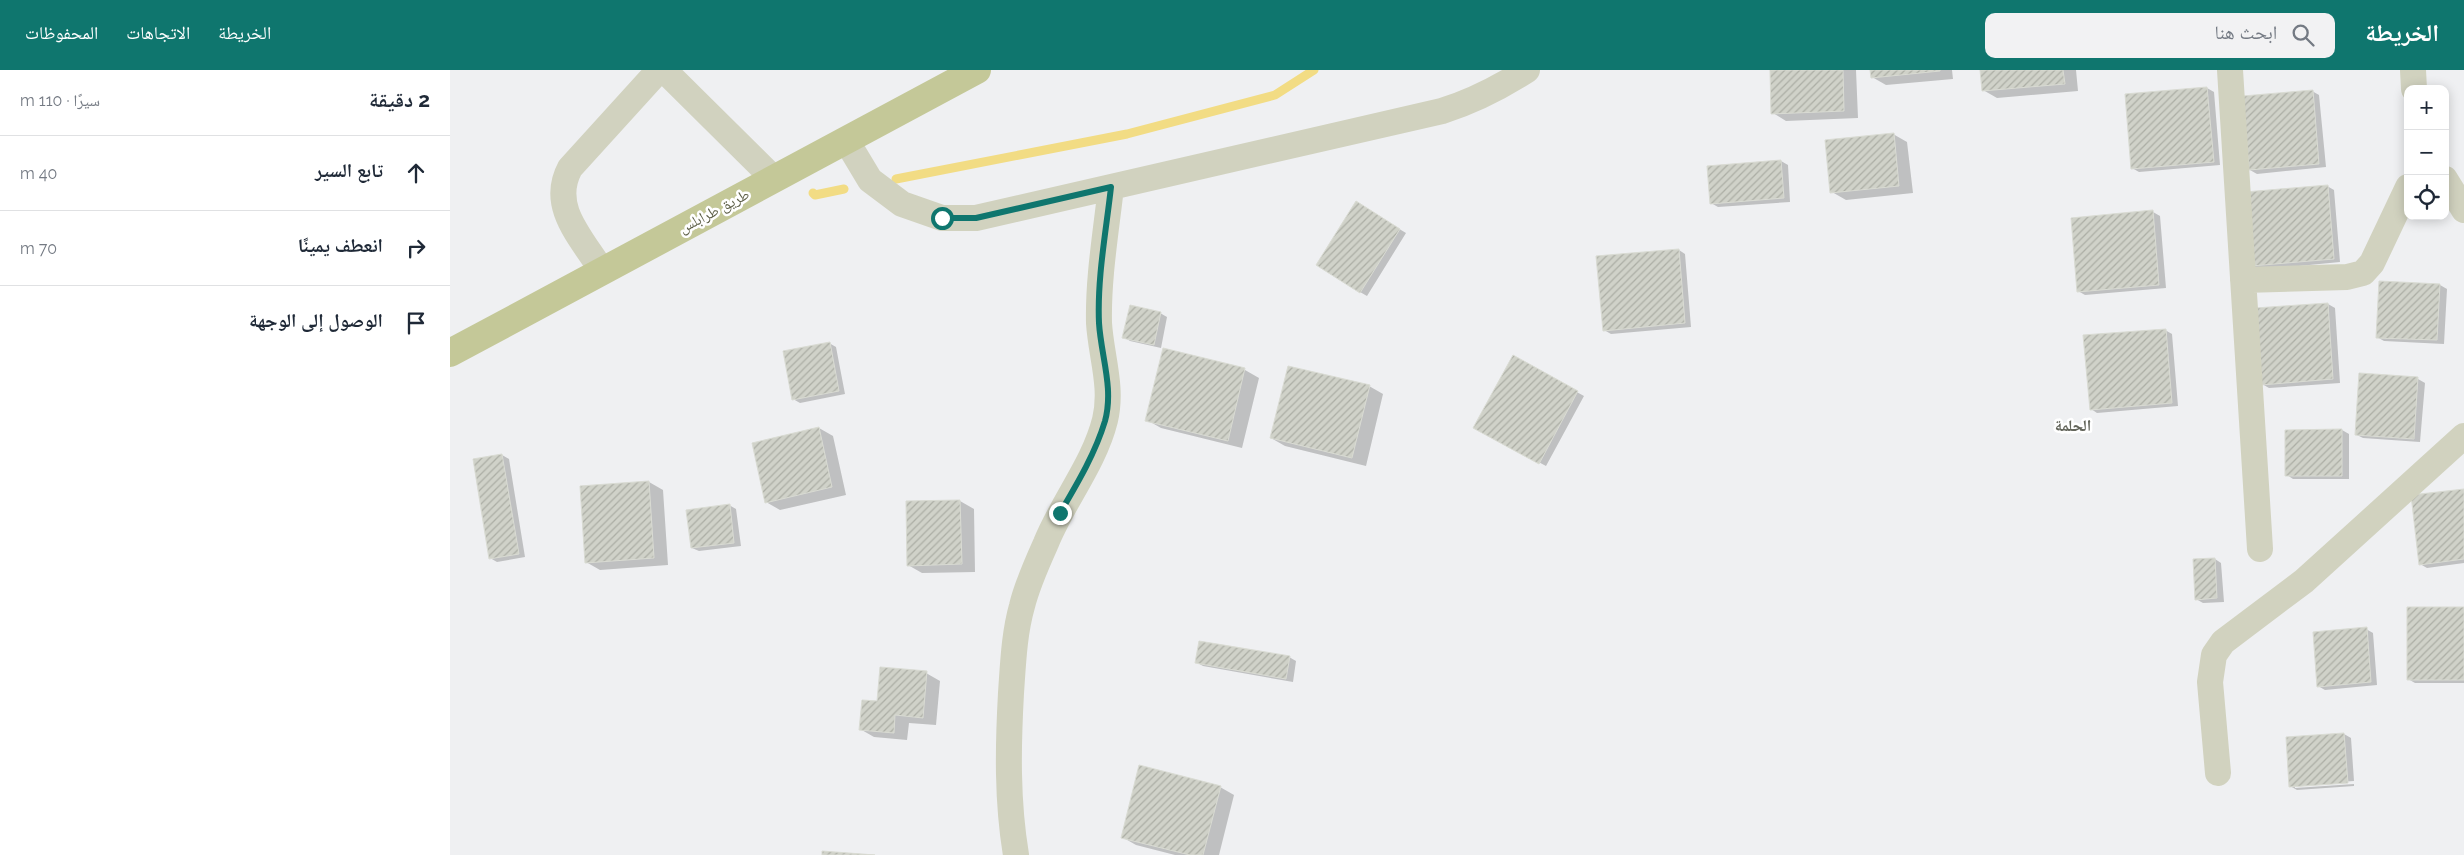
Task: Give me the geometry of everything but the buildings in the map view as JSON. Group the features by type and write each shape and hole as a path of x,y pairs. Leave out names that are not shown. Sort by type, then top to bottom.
{"highway":[{"name":"طريق طرابلس","path":"450,352 977,70"}],"street":[{"path":"602,271 565,211 562,200 563,184 570,168 659,70"},
{"path":"664,70 774,179"},
{"path":"846,140 870,180 902,204 942,218 976,218 1442,111 1474,101 1527,70"},
{"path":"2230,70 2260,549"},
{"path":"2413,70 2414,85"},
{"path":"2449,186 2464,210"},
{"path":"1016,855 1012,830 1008,756 1014,658 1022,607 1043,551 1060,513 1090,459 1105,420 1108,398 1107,370 1099,325 1099,303 1111,187"},
{"path":"2244,280 2347,277 2363,273 2377,255 2404,196"},
{"path":"2218,773 2210,682 2214,655 2223,642 2304,581 2464,436"}],"waterway":[{"path":"896,179 1127,134 1275,95 1314,70"},
{"path":"813,193 815,195 844,189"}],"district":[{"name":"الحلمة","path":"2073,425"}],"route":[{"path":"942,218 976,218 1111,187 1099,303 1099,325 1107,370 1108,398 1105,420 1090,459 1060,513"}]}
